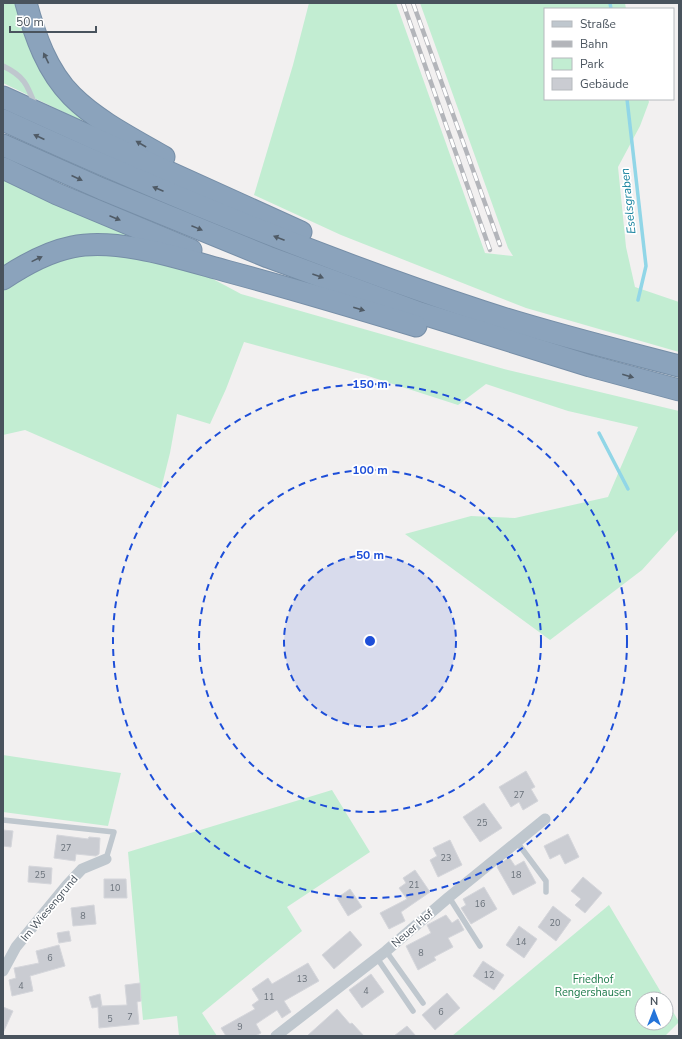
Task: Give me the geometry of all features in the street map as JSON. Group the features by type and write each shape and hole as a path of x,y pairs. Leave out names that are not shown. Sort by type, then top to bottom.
{"highway":[{"path":"26,3 32,25 48,62 59,81 72,96 93,113 131,138 246,207"},
{"path":"3,97 298,231 370,260 554,327 594,344"},
{"path":"3,120 93,162 193,204 312,250 485,312 594,344 679,366"},
{"path":"3,145 102,189 268,257 420,313 590,366 679,390"},
{"path":"3,168 57,194 281,286"},
{"path":"3,278 46,255 72,247 97,244 131,248 171,256 281,286 486,347 590,366"}],"street":[{"name":"Neuer Hof","path":"276,1036 381,954 449,896 546,819"},
{"name":"Im Wiesengrund","path":"3,971 16,947 67,884 82,870 106,859"}],"lane":[{"path":"3,66 16,72 26,83 38,113"},
{"path":"3,820 114,832 106,859"},
{"path":"517,842 546,881 546,892"},
{"path":"449,896 480,946"},
{"path":"381,954 423,1003"},
{"path":"381,954 413,1011"}],"green space":[{"path":"3,3 20,3 89,119 80,120 3,83"},
{"path":"309,3 396,3 485,253 513,256 508,248 420,3 625,3 626,8 544,8 544,100 648,100 649,102 640,126 618,167 626,247 635,287 679,302 679,352 526,308 341,235 254,195 293,65"},
{"path":"3,177 130,235 241,294 504,369 679,411 679,529 642,570 550,640 405,534 471,516 515,518 608,497 638,427 568,411 486,384 458,405 365,375 244,342 226,389 210,424 177,414 170,453 161,489 25,430 3,435"},
{"path":"3,755 121,773 108,826 3,812"},
{"path":"332,790 370,852 287,907 302,931 202,1013 217,1036 179,1036 177,1016 143,1020 128,852"},
{"name":"Friedhof Rengershausen","path":"609,905 660,991 634,991 634,1031 670,1031 665,1036 452,1036"},
{"name":"Friedhof Rengershausen","path":"674,1014 679,1022 674,1027"}],"building":[{"path":"526,771 535,787 531,789 538,801 523,810 519,802 511,807 499,787"},
{"path":"484,803 502,828 480,842 463,817"},
{"path":"3,830 13,831 11,847 3,846"},
{"path":"568,834 579,857 565,864 560,854 550,859 544,846"},
{"path":"57,835 88,839 89,837 100,838 99,854 96,856 76,854 75,861 54,858"},
{"path":"450,840 462,865 438,877 430,860 437,856 433,848"},
{"path":"509,857 515,866 524,861 536,883 513,895 497,867"},
{"path":"29,866 52,868 51,884 28,882"},
{"path":"415,870 430,892 401,912 405,921 389,929 380,913 407,899 399,888 406,883 403,878"},
{"path":"583,877 602,893 585,913 575,905 581,899 571,891"},
{"path":"104,879 126,879 127,898 104,898"},
{"path":"484,887 497,909 471,924 461,908 466,905 463,899"},
{"path":"350,889 362,907 348,916 337,898"},
{"path":"94,905 96,924 73,926 71,908"},
{"path":"553,906 571,920 556,941 538,927"},
{"path":"446,915 452,923 458,919 464,930 448,938 453,947 434,957 436,960 418,970 406,946 431,933 427,925"},
{"path":"519,926 537,939 524,958 506,945"},
{"path":"69,931 71,941 59,943 57,933"},
{"path":"350,931 362,945 334,969 322,955"},
{"path":"59,945 65,966 30,976 33,991 12,996 9,980 16,978 14,968 39,963 36,951"},
{"path":"483,961 504,975 494,990 473,976"},
{"path":"308,963 319,981 284,1001 291,1012 282,1018 277,1010 256,1024 261,1033 255,1036 226,1036 221,1028 255,1009 252,1005 259,1000 252,989 268,978 272,984"},
{"path":"371,974 384,992 362,1008 349,990"},
{"path":"140,983 141,1001 137,1002 139,1024 99,1028 98,1007 92,1008 89,997 100,994 102,1006 127,1005 125,985"},
{"path":"447,993 460,1008 435,1030 422,1015"},
{"path":"3,1007 13,1011 3,1033"},
{"path":"337,1009 350,1024 352,1023 364,1036 307,1036"},
{"path":"407,1026 416,1036 394,1036"}],"waterway":[{"name":"Eselsgraben","path":"610,3 611,8"},
{"name":"Eselsgraben","path":"627,100 646,266 638,300"},
{"name":"Eselsgraben","path":"599,433 628,489"}],"railway":[{"path":"403,3 490,250"},
{"path":"413,3 500,245"}]}
